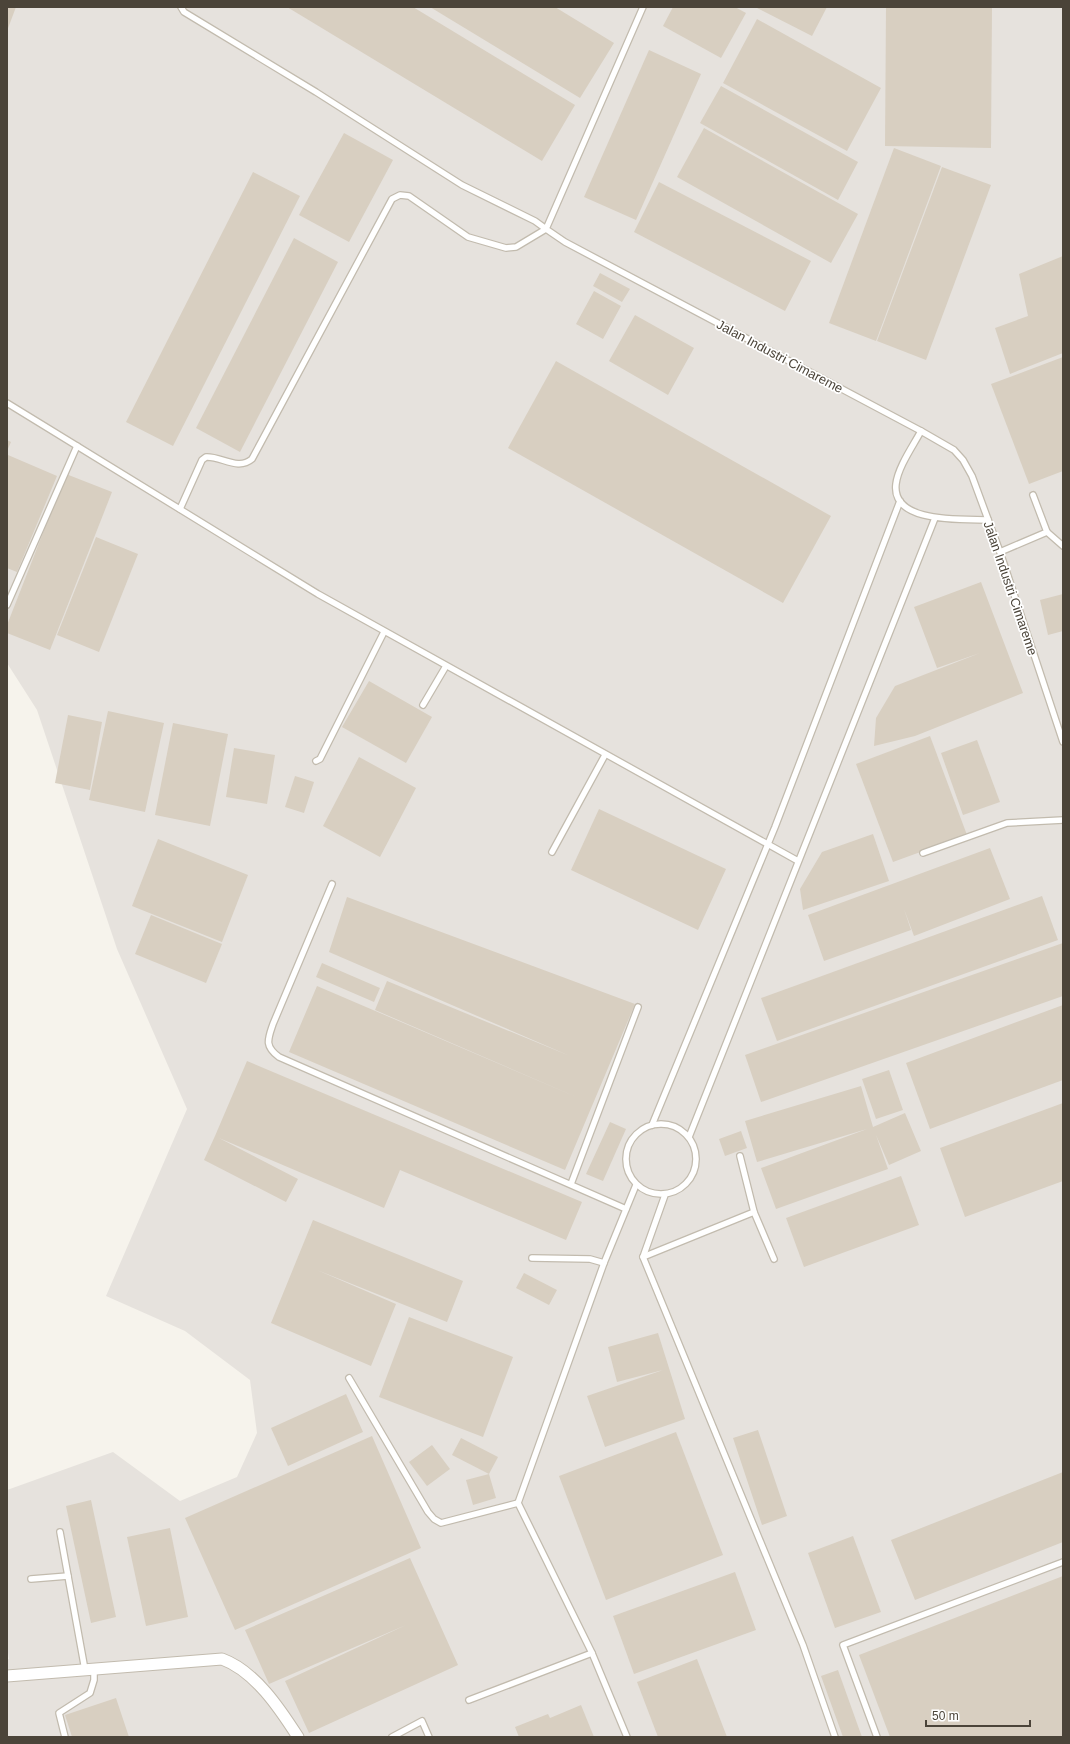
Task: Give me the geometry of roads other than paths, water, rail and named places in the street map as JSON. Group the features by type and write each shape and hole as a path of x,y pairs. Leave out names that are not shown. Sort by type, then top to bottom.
{"street":[{"path":"7,1676 222,1659 235,1663 252,1678 283,1713 298,1737"}],"lane":[{"name":"Jalan Industri Cimareme","path":"181,7 184,12 316,92 462,185 535,221 565,242 954,450 963,460 972,476 1000,552 1063,742"},
{"path":"180,509 199,466 206,457 240,464 247,463 252,458 392,199 400,195 409,196 468,237 506,248 516,247 546,229 643,7"},
{"path":"7,403 318,594 798,861"},
{"path":"920,431 900,471 896,483 896,493 900,501 907,509 935,518 988,520"},
{"path":"7,605 77,446"},
{"path":"1033,495 1047,532 1063,546"},
{"path":"652,1125 767,845 900,501"},
{"path":"689,1137 935,518"},
{"path":"1000,552 1047,532"},
{"path":"316,761 320,759 384,632"},
{"path":"423,705 446,666"},
{"path":"552,852 605,755"},
{"path":"923,853 1007,823 1063,820"},
{"path":"332,884 273,1024 268,1041 271,1052 279,1057 626,1208"},
{"path":"570,1184 638,1007"},
{"path":"665,1124 678,1128 689,1137 695,1150 696,1166 690,1180 680,1190 665,1195 645,1191 636,1185 627,1169 627,1150 636,1134 652,1125 665,1124"},
{"path":"740,1156 754,1212 774,1259"},
{"path":"627,1737 592,1653 518,1503 604,1263 636,1185"},
{"path":"665,1195 644,1257 803,1645 835,1737"},
{"path":"644,1257 754,1212"},
{"path":"532,1258 590,1259 604,1263"},
{"path":"349,1378 428,1512 434,1519 441,1523 518,1503"},
{"path":"60,1532 68,1576 90,1669 94,1680 90,1693 58,1713 65,1737"},
{"path":"877,1737 843,1645 1063,1562"},
{"path":"31,1579 68,1576"},
{"path":"469,1700 592,1653"},
{"path":"392,1737 422,1721 428,1737"}]}
